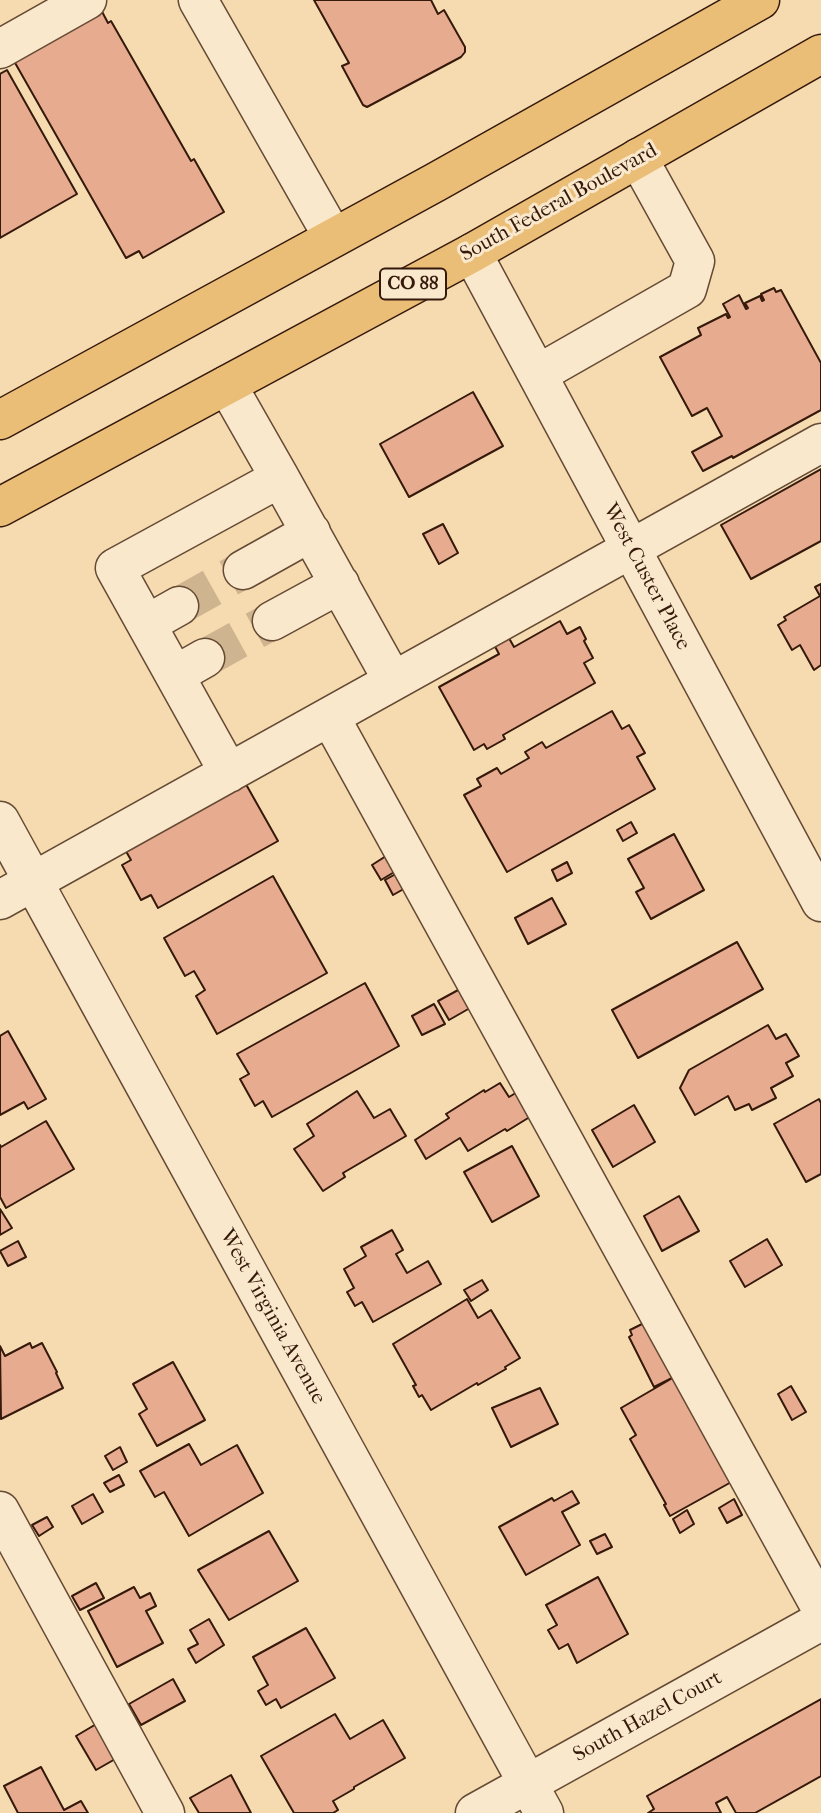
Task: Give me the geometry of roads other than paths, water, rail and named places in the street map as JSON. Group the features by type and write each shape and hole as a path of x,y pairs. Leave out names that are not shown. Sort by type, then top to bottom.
{"main road":[{"path":"0,420 448,176 760,0"},
{"name":"South Federal Boulevard","path":"0,507 472,253 821,54"}],"street":[{"path":"0,49 87,0"},
{"path":"198,0 333,237"},
{"path":"538,374 687,289 695,261 638,158"},
{"name":"West Custer Place","path":"472,253 821,902"},
{"path":"227,384 393,681"},
{"path":"0,900 821,443"},
{"path":"229,772 190,666 163,615 115,568 280,478"},
{"path":"243,570 311,532"},
{"path":"272,621 340,584"},
{"path":"330,717 821,1608"},
{"name":"West Virginia Avenue","path":"0,821 536,1798"},
{"path":"0,1511 165,1813"},
{"name":"South Hazel Court","path":"475,1813 536,1798 821,1621"}],"tunnel":[{"path":"179,606 243,570"},
{"path":"205,658 272,621"}]}
